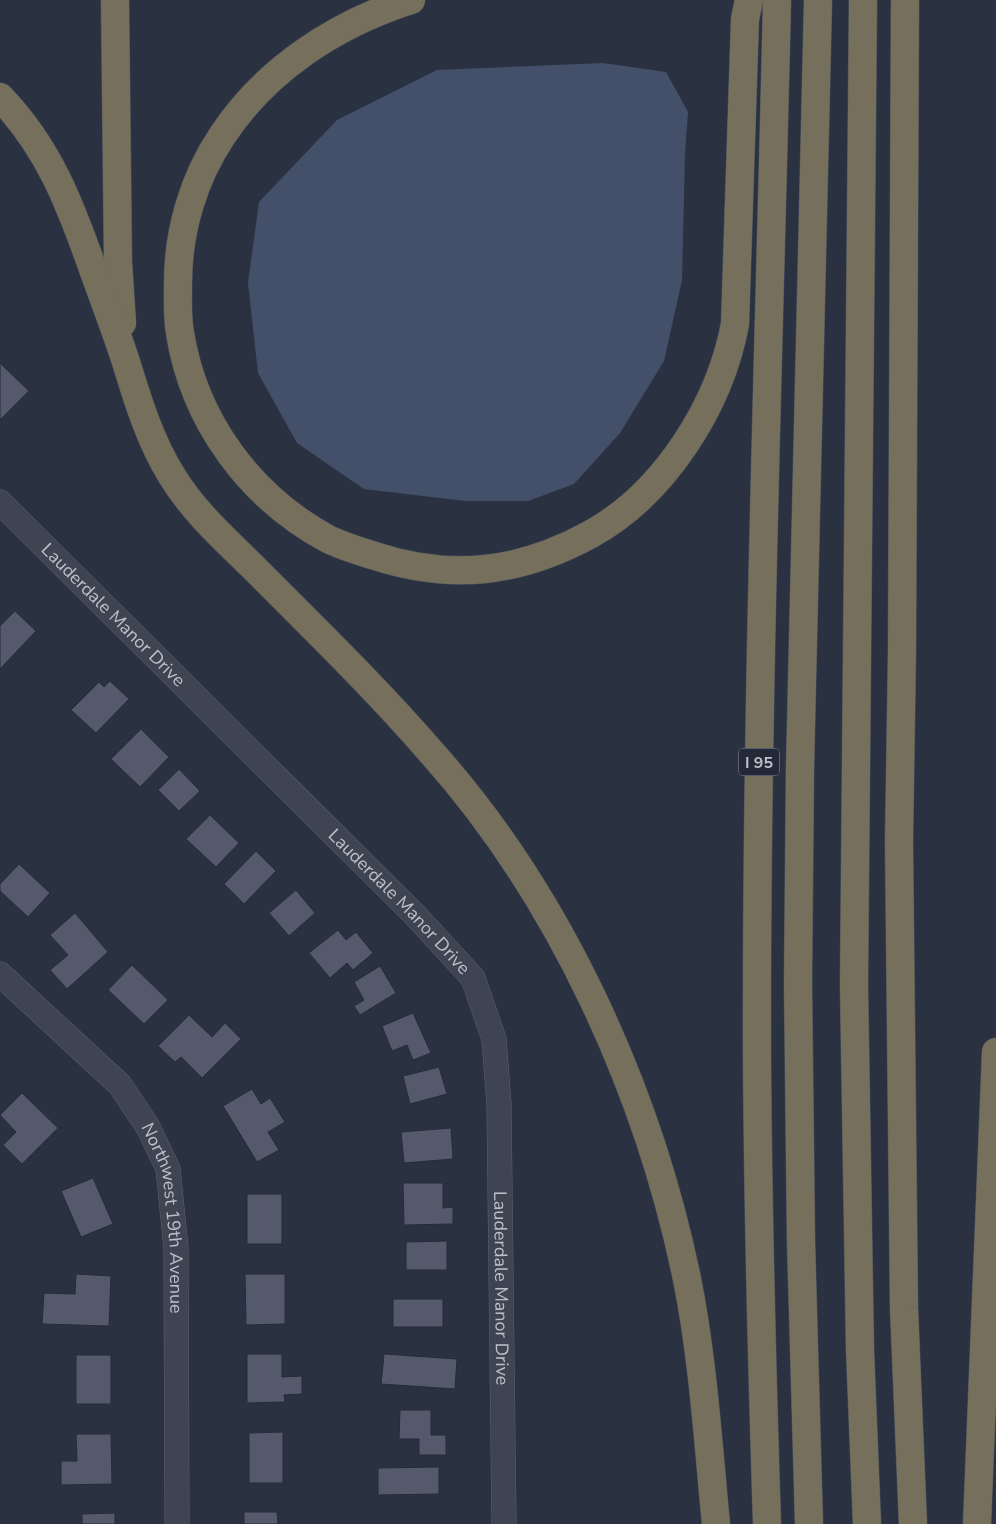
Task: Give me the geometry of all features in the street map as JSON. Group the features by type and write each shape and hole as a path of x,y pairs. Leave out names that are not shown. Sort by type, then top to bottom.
{"highway":[{"path":"115,0 118,262 125,360"},
{"path":"411,0 348,26 300,55 255,92 220,138 197,186 184,224 178,276 180,330 192,380 212,426 247,475 273,501 300,522 330,540 397,564 456,571 487,570 517,564 553,552 602,528 646,491 666,468 701,420 723,369 731,346 735,324 745,19 749,0"},
{"name":"I 95","path":"767,1524 759,1240 757,959 761,675 777,0"},
{"path":"809,1524 801,1241 798,974 800,768 818,0"},
{"path":"863,0 854,985 860,1350 867,1524"},
{"path":"905,0 902,651 898,842 904,1308 913,1524"},
{"path":"0,97 33,137 64,190 142,412 156,447 172,477 191,502 381,697 449,771 478,808 534,891 578,968 628,1080 669,1202 687,1279 693,1316 716,1524"},
{"path":"978,1524 996,1052"}],"street":[{"name":"Lauderdale Manor Drive","path":"0,502 415,915 473,978 494,1039 499,1104 504,1524"},
{"name":"Northwest 19th Avenue","path":"0,974 120,1085 148,1127 168,1169 176,1248 177,1524"}],"water":[{"path":"603,63 666,72 688,112 685,152 682,280 664,361 620,433 574,484 528,501 465,501 364,489 297,443 258,373 248,283 259,202 337,120 437,70"}],"building":[{"path":"0,363 29,391 0,420"},
{"path":"15,611 36,631 0,669 0,626"},
{"path":"110,681 129,699 96,733 71,710 99,682 104,687"},
{"path":"141,729 169,757 140,787 111,759"},
{"path":"179,769 200,791 179,811 158,790"},
{"path":"210,815 239,843 216,867 186,839"},
{"path":"256,851 276,871 244,904 224,884"},
{"path":"19,864 50,893 28,917 0,891 0,884"},
{"path":"296,890 315,913 289,936 269,913"},
{"path":"75,913 108,952 67,989 50,970 68,955 50,935"},
{"path":"338,930 346,940 356,932 373,953 353,970 347,963 330,978 309,953"},
{"path":"132,965 168,1000 144,1024 108,990"},
{"path":"380,966 396,993 360,1015 354,1006 364,1000 354,982"},
{"path":"413,1013 431,1053 413,1060 407,1045 392,1051 382,1026"},
{"path":"189,1015 212,1037 225,1023 241,1039 202,1078 181,1057 175,1062 158,1046"},
{"path":"439,1067 447,1094 410,1104 403,1076"},
{"path":"252,1089 261,1104 270,1098 285,1122 268,1132 279,1150 257,1162 223,1106"},
{"path":"22,1093 58,1128 22,1164 3,1145 16,1132 0,1115"},
{"path":"451,1128 453,1159 404,1163 401,1132"},
{"path":"93,1178 113,1224 81,1237 61,1191"},
{"path":"403,1183 443,1183 443,1208 453,1207 453,1224 404,1225"},
{"path":"247,1194 282,1194 282,1244 247,1244"},
{"path":"447,1241 447,1270 406,1270 406,1242"},
{"path":"76,1274 111,1276 109,1326 42,1324 44,1293 75,1294"},
{"path":"245,1274 285,1274 285,1324 246,1325"},
{"path":"393,1299 443,1299 443,1327 393,1327"},
{"path":"247,1354 282,1354 282,1377 302,1376 302,1394 284,1395 285,1402 247,1403"},
{"path":"384,1354 457,1359 455,1389 381,1384"},
{"path":"76,1355 111,1355 111,1404 76,1404"},
{"path":"400,1410 431,1410 431,1435 446,1435 446,1455 419,1455 419,1439 399,1439"},
{"path":"283,1432 283,1483 249,1483 249,1433"},
{"path":"76,1434 111,1434 112,1484 61,1485 61,1461 77,1461"},
{"path":"439,1467 439,1494 378,1495 378,1468"},
{"path":"244,1512 277,1512 278,1524 244,1524"},
{"path":"115,1513 115,1524 82,1524 82,1514"}]}
